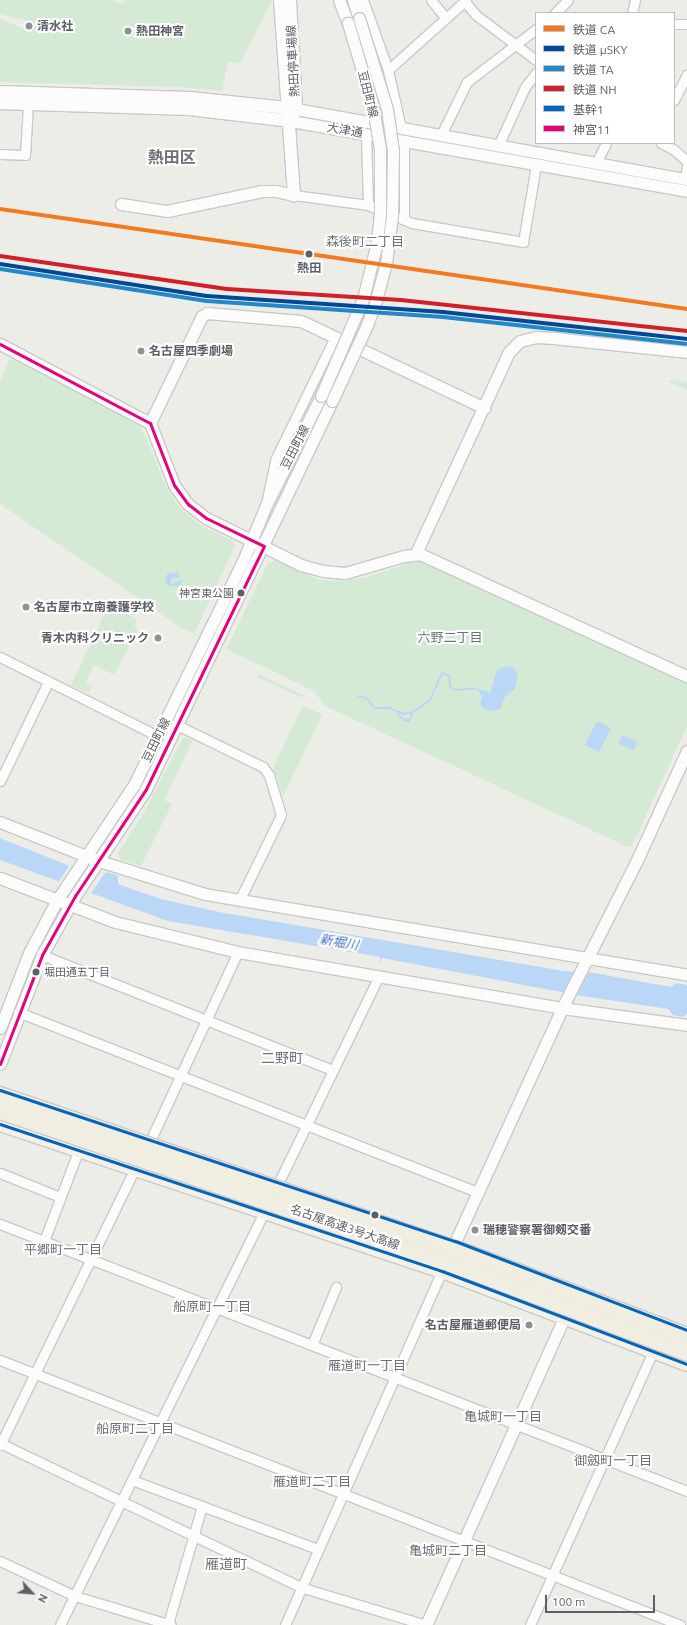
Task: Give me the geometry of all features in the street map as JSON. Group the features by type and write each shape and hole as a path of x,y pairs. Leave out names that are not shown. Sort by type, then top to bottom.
{"highway":[{"name":"名古屋高速3号大高線","path":"0,1095 470,1254 687,1336"},
{"name":"名古屋高速3号大高線","path":"0,1111 297,1210 465,1269 687,1353"},
{"path":"297,1210 361,1226 538,1289 687,1346"}],"main road":[{"name":"熱田停車場線","path":"280,0 291,109"},
{"name":"熱田停車場線","path":"290,0 291,121 294,195"},
{"name":"大津通","path":"0,92 190,98 291,109"},
{"name":"大津通","path":"0,103 189,109 291,121"},
{"path":"0,1090 280,1182 455,1242 687,1330"},
{"path":"0,1124 79,1149 442,1271 687,1364"}],"street":[{"name":"豆田町線","path":"61,896 135,783 251,540 267,503 320,396 363,299 377,242 380,213 380,149 373,107 348,23 339,0"},
{"name":"豆田町線","path":"73,900 134,811 264,546 367,325 376,300 386,263 392,216 393,151 387,109 353,0"},
{"path":"363,0 388,70 401,128"},
{"path":"431,0 445,17"},
{"path":"558,12 568,0"},
{"path":"632,12 635,0"},
{"path":"388,70 445,17 465,1 476,15 535,59"},
{"path":"675,24 687,24"},
{"path":"441,135 467,82 518,46 535,30"},
{"path":"498,146 525,87 535,74"},
{"path":"675,98 687,74"},
{"path":"0,154 25,155 28,105"},
{"name":"大津通","path":"291,109 686,179"},
{"name":"大津通","path":"291,121 687,191"},
{"path":"366,134 368,205"},
{"path":"404,141 404,219"},
{"path":"596,163 606,144"},
{"path":"663,144 673,149 687,161"},
{"path":"121,204 168,211 262,191 276,191 294,195 368,205 404,219 523,242 536,165"},
{"path":"686,179 687,166"},
{"path":"150,423 202,316 207,313 301,320 335,338 484,408"},
{"path":"267,503 275,460 335,338"},
{"path":"416,553 509,352 528,338 554,338 687,352"},
{"path":"0,346 150,423 174,485 188,504 206,518 301,565 323,571 345,573 416,553 687,676"},
{"path":"0,657 158,736"},
{"path":"0,781 48,682"},
{"path":"177,725 263,767 269,775 281,815 240,899"},
{"path":"285,1625 394,1377 564,1004 637,860 687,751"},
{"path":"0,822 96,866 205,894 240,899 585,962 687,975"},
{"path":"0,878 73,900 147,932 238,952 687,1025"},
{"path":"0,1028 4,1007 30,953 61,896"},
{"path":"0,1064 18,1012 42,955 73,900"},
{"path":"151,1139 238,952"},
{"path":"42,955 334,1070"},
{"path":"60,1625 264,1211 280,1182 379,976"},
{"path":"18,1012 478,1192"},
{"path":"44,1241 79,1149"},
{"path":"135,1168 0,1444 300,1588 426,1625 564,1318"},
{"path":"0,1173 60,1197"},
{"path":"0,1224 687,1491"},
{"path":"312,1345 336,1287"},
{"path":"530,1625 653,1351"},
{"path":"0,1360 680,1625"},
{"path":"132,1480 318,1549"},
{"path":"0,1561 75,1596 170,1625 202,1506"},
{"path":"685,1625 687,1620"}],"green space":[{"name":"熱田神宮","path":"0,0 112,0 121,4 127,0 272,0 240,63 228,62 222,91 181,87 0,82 0,19 29,31 34,25 31,22 0,14"},
{"name":"神宮東公園","path":"14,359 139,425 143,431 167,489 181,509 202,526 233,541 235,546 194,634 180,627 0,504 0,383 8,361"},
{"path":"669,380 687,382 687,390 669,382"},
{"name":"神宮東公園","path":"275,560 320,580 337,581 364,578 414,561 427,563 687,683 687,726 632,846 628,847 325,706 314,691 226,649 268,563"},
{"path":"110,602 137,620 134,626 138,628 114,675 94,665 86,683 92,686 88,693 71,685"},
{"path":"258,674 303,695 303,698 257,677"},
{"path":"303,705 322,715 283,796 273,768"},
{"path":"186,737 193,740 164,800 172,804 141,866 120,859 118,853 143,814 183,738"}],"water":[{"path":"177,572 180,577 171,578 171,584 172,585 175,582 182,580 183,581 178,586 168,586 165,580 167,574"},
{"path":"507,666 512,667 518,673 515,689 505,697 500,709 492,711 484,709 480,704 482,696 476,688 490,693 497,670"},
{"path":"597,721 611,728 599,752 585,745"},
{"path":"622,735 638,742 634,750 618,743"},
{"name":"新堀川","path":"0,838 70,866 103,874 108,872 118,876 118,884 161,899 219,912 564,971 594,973 671,987 676,983 687,985 687,1014 683,1017 673,1015 668,1009 582,996 382,958 380,965 380,957 168,921 0,860"}],"pier":[{"path":"70,864 104,874 89,896 57,885"}],"waterway":[{"path":"358,696 366,698 375,708 389,708 404,714 413,712 430,700 442,673 449,676 450,686 455,690 476,688"},
{"path":"398,714 404,720 409,721 413,712"}],"rail line":[{"name":"CA","path":"0,209 687,309"},
{"name":"NH","path":"0,256 227,289 401,300 687,331"},
{"name":"μSKY","path":"0,264 207,296 443,312 687,339"},
{"name":"TA","path":"0,269 207,301 443,317 686,344"}],"transit line":[{"name":"神宮11","path":"0,344 150,423 174,485 188,504 206,518 264,546"},
{"name":"神宮11","path":"0,1064 42,955 75,896 146,789 264,546"},
{"name":"基幹1","path":"0,1090 455,1241 687,1330"},
{"name":"基幹1","path":"0,1124 442,1271 687,1364"}],"place":[{"name":"清水社","path":"29,26"},
{"name":"熱田神宮","path":"128,31"},
{"name":"熱田","path":"309,254"},
{"name":"名古屋四季劇場","path":"141,351"},
{"name":"神宮東公園","path":"241,593"},
{"name":"名古屋市立南養護学校","path":"26,607"},
{"name":"青木内科クリニック","path":"158,638"},
{"name":"堀田通五丁目","path":"36,972"},
{"name":"瑞穂警察署御剱交番","path":"475,1230"},
{"name":"名古屋雁道郵便局","path":"529,1325"}],"district":[{"name":"熱田区","path":"172,157"},
{"name":"森後町二丁目","path":"365,241"},
{"name":"六野二丁目","path":"450,637"},
{"name":"二野町","path":"282,1058"},
{"name":"平郷町一丁目","path":"63,1249"},
{"name":"船原町一丁目","path":"212,1306"},
{"name":"雁道町一丁目","path":"367,1365"},
{"name":"亀城町一丁目","path":"503,1416"},
{"name":"船原町二丁目","path":"135,1428"},
{"name":"御劔町一丁目","path":"613,1460"},
{"name":"雁道町二丁目","path":"312,1481"},
{"name":"亀城町二丁目","path":"448,1550"},
{"name":"雁道町","path":"226,1564"}]}
